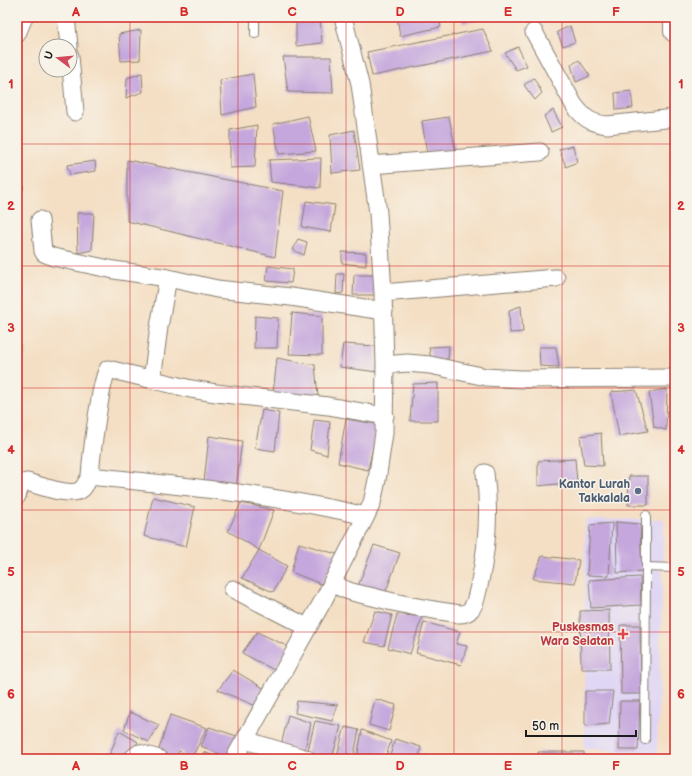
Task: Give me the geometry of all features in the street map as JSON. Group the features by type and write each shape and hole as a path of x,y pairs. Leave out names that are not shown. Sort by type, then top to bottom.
{"street":[{"path":"17,34 24,17"},
{"path":"66,17 68,38"},
{"path":"234,759 332,582 372,503 384,433 384,311 378,213 360,84 343,17"},
{"path":"675,17 675,31"},
{"path":"534,32 574,105 580,114 587,119 596,124 607,125 675,118"},
{"path":"72,78 75,112"},
{"path":"371,164 540,152"},
{"path":"40,220 43,251 47,255 114,270 168,278 217,289 291,297 384,311"},
{"path":"152,380 159,327 168,278"},
{"path":"383,293 556,278"},
{"path":"385,364 407,363 430,365 486,377 514,379 675,378"},
{"path":"17,496 20,487 24,482 60,491 75,492 82,489 90,476 92,446 99,405 107,370 110,369 152,380 216,393 328,406 385,416"},
{"path":"332,582 338,587 347,590 399,604 466,614 472,609 483,569 487,520 487,487 485,473"},
{"path":"90,476 243,494 321,506 366,516"},
{"path":"233,589 307,628"},
{"path":"245,740 307,759"},
{"path":"132,759 139,753 159,759"}],"lane":[{"path":"255,17 255,34"},
{"path":"645,740 646,515"},
{"path":"646,567 675,568"}],"shaded area":[{"name":"Puskesmas Wara Selatan","path":"664,519 657,755 584,748 585,520"}],"green space":[{"path":"17,346 26,349 17,377"}],"building":[{"path":"296,17 320,17 322,43 296,46"},
{"path":"397,17 439,17 441,27 400,36"},
{"path":"461,17 490,17 490,18 463,23"},
{"path":"570,26 575,42 563,46 557,32"},
{"path":"483,29 493,51 372,76 367,52"},
{"path":"141,30 140,60 121,61 119,34"},
{"path":"518,47 527,66 516,70 505,53"},
{"path":"283,57 331,57 333,93 288,92"},
{"path":"579,60 590,76 576,82 571,65"},
{"path":"142,73 143,92 126,98 127,78"},
{"path":"253,74 256,107 222,115 220,80"},
{"path":"534,78 542,93 535,100 524,85"},
{"path":"631,91 633,108 616,110 615,93"},
{"path":"553,110 562,127 551,132 544,116"},
{"path":"308,116 316,151 279,154 273,124"},
{"path":"449,117 456,152 427,154 422,121"},
{"path":"257,125 255,167 230,168 230,130"},
{"path":"354,130 360,170 332,173 330,135"},
{"path":"573,146 577,162 566,167 559,149"},
{"path":"321,158 320,188 271,182 269,160"},
{"path":"127,160 283,191 275,257 127,221"},
{"path":"95,161 96,171 70,175 67,165"},
{"path":"17,183 24,186 20,196 17,195"},
{"path":"306,201 335,205 331,232 302,227"},
{"path":"77,213 94,213 92,250 78,253"},
{"path":"298,239 307,242 304,255 293,250"},
{"path":"342,252 366,253 366,266 342,263"},
{"path":"268,266 293,269 291,283 266,281"},
{"path":"337,274 344,274 343,293 336,294"},
{"path":"354,275 375,275 375,295 353,295"},
{"path":"521,306 523,332 510,333 509,310"},
{"path":"292,313 322,316 322,355 289,354"},
{"path":"255,316 278,318 277,348 254,348"},
{"path":"343,344 376,346 377,372 340,367"},
{"path":"449,346 448,359 431,360 429,347"},
{"path":"539,347 556,347 559,367 540,366"},
{"path":"277,358 315,365 318,397 273,394"},
{"path":"438,383 438,421 410,421 413,384"},
{"path":"667,389 666,430 654,427 649,392"},
{"path":"636,390 648,431 619,436 611,392"},
{"path":"262,410 279,413 275,451 255,448"},
{"path":"346,419 378,424 368,470 338,463"},
{"path":"314,420 330,422 327,455 310,450"},
{"path":"601,433 603,466 584,465 580,436"},
{"path":"209,436 242,441 236,487 204,482"},
{"path":"575,459 577,482 538,486 538,461"},
{"name":"Kantor Lurah Takkalala","path":"629,476 648,476 648,505 628,505"},
{"path":"153,497 195,507 186,547 144,536"},
{"path":"241,503 274,510 259,550 228,531"},
{"path":"616,522 640,524 642,571 617,573"},
{"path":"612,523 609,576 587,575 590,525"},
{"path":"299,543 340,555 321,584 291,572"},
{"path":"374,545 400,553 385,594 358,586"},
{"path":"259,550 287,566 273,592 242,578"},
{"path":"542,556 579,560 575,583 533,579"},
{"path":"640,577 641,605 591,608 589,580"},
{"path":"609,610 610,669 581,669 580,611"},
{"path":"375,611 392,615 384,646 364,642"},
{"path":"397,614 422,617 410,654 388,648"},
{"path":"424,622 460,632 456,644 467,646 461,665 416,653"},
{"path":"620,625 640,625 641,694 621,694"},
{"path":"257,632 289,647 274,670 242,653"},
{"path":"233,670 265,689 256,706 218,690"},
{"path":"585,691 613,691 609,724 585,726"},
{"path":"375,699 396,705 389,731 369,725"},
{"path":"297,701 338,705 332,721 295,713"},
{"path":"620,701 640,701 638,750 619,750"},
{"path":"130,712 159,725 149,742 124,730"},
{"path":"170,715 207,728 191,759 181,759 183,753 179,751 175,759 171,759 158,752"},
{"path":"288,715 311,723 304,753 281,746"},
{"path":"315,721 341,726 332,759 323,759 307,755"},
{"path":"209,727 243,738 231,759 201,746"},
{"path":"345,727 359,730 353,759 336,759"},
{"path":"362,730 391,741 385,759 357,759"},
{"path":"119,731 138,742 127,759 108,759"},
{"path":"395,739 421,747 419,759 389,759"},
{"path":"204,752 221,759 200,759"},
{"path":"538,752 584,752 584,759 539,759"},
{"path":"425,755 437,759 425,759"}],"place":[{"name":"Kantor Lurah Takkalala","path":"638,491"},
{"name":"Puskesmas Wara Selatan","path":"623,634"}]}
